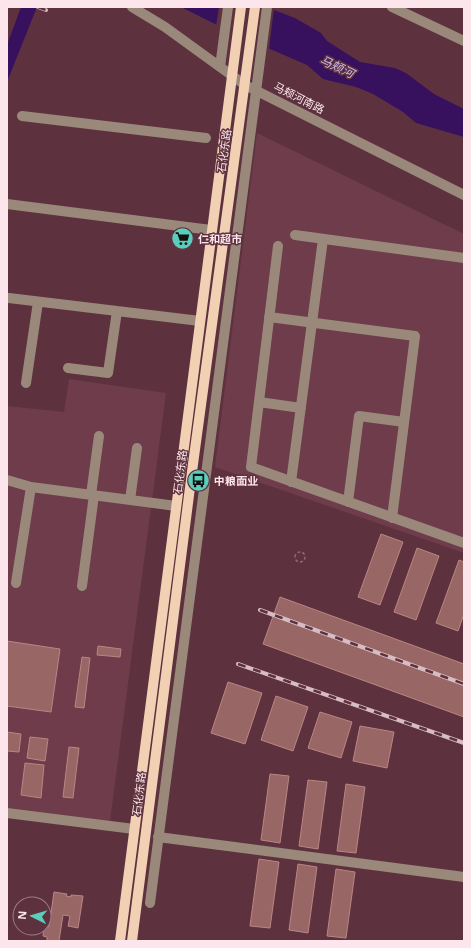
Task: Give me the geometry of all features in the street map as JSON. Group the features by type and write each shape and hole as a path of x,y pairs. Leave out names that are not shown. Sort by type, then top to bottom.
{"main road":[{"name":"石化东路","path":"120,941 241,7"},
{"name":"石化东路","path":"132,941 192,472 255,7"}],"street":[{"name":"马颊河南路","path":"132,7 165,27 245,85 464,195"},
{"path":"220,67 228,7"},
{"path":"150,904 267,7"},
{"path":"392,7 464,41"},
{"path":"22,116 206,138"},
{"path":"7,204 211,230"},
{"path":"295,235 464,258"},
{"path":"291,482 323,239"},
{"path":"278,246 251,467 464,543"},
{"path":"10,298 200,321"},
{"path":"26,383 38,302"},
{"path":"68,368 108,373 117,311"},
{"path":"269,317 415,336 392,518"},
{"path":"259,402 301,408"},
{"path":"348,502 360,416 404,422"},
{"path":"82,586 99,436"},
{"path":"130,500 137,448"},
{"path":"7,480 31,487 176,506"},
{"path":"16,583 31,487"},
{"path":"7,813 134,829"},
{"path":"158,837 464,877"}],"path":[{"path":"302,552 305,555 305,560 298,562 295,556 297,553 302,552"}],"shaded area":[{"path":"257,133 464,234 464,553 215,467"},
{"path":"69,379 166,393 110,821 7,808 7,406 64,412"}],"water":[{"path":"21,7 37,7 7,82 7,45"},
{"name":"马颊河","path":"181,7 266,7 295,18 321,33 327,41 360,62 395,68 406,73 434,94 464,109 464,137 416,123 403,112 373,94 356,87 323,79 307,65 233,33"}],"pier":[{"path":"219,7 274,8 269,49 216,26"}],"building":[{"path":"381,534 403,542 380,605 358,597"},
{"path":"417,548 439,556 416,620 394,612"},
{"path":"459,560 464,562 464,614 458,631 436,623"},
{"path":"280,597 464,664 464,717 263,644"},
{"path":"7,641 60,649 51,712 7,706"},
{"path":"98,646 121,649 120,657 97,655"},
{"path":"82,657 90,658 84,708 75,707"},
{"path":"228,682 262,693 245,744 211,733"},
{"path":"276,696 308,707 293,751 261,740"},
{"path":"320,712 352,722 341,758 308,748"},
{"path":"360,726 394,732 387,768 353,761"},
{"path":"7,732 21,734 19,752 7,751"},
{"path":"30,737 48,739 45,761 27,758"},
{"path":"69,747 79,748 73,798 63,797"},
{"path":"25,763 44,765 41,798 21,795"},
{"path":"270,774 289,776 280,843 261,840"},
{"path":"308,780 327,782 318,849 299,846"},
{"path":"346,784 365,787 356,853 337,851"},
{"path":"259,859 279,862 270,928 250,926"},
{"path":"298,864 317,867 308,933 289,930"},
{"path":"336,869 355,872 346,938 327,936"},
{"path":"54,892 67,894 66,896 71,897 71,895 83,896 78,928 68,926 70,916 63,915 59,941 47,941 47,937 43,936 52,936 52,906"}],"railway":[{"path":"38,7 46,10"},
{"path":"260,610 464,684"},
{"path":"238,664 464,743"}],"place":[{"name":"仁和超市","path":"183,239"},
{"name":"中粮面业","path":"199,481"}]}
